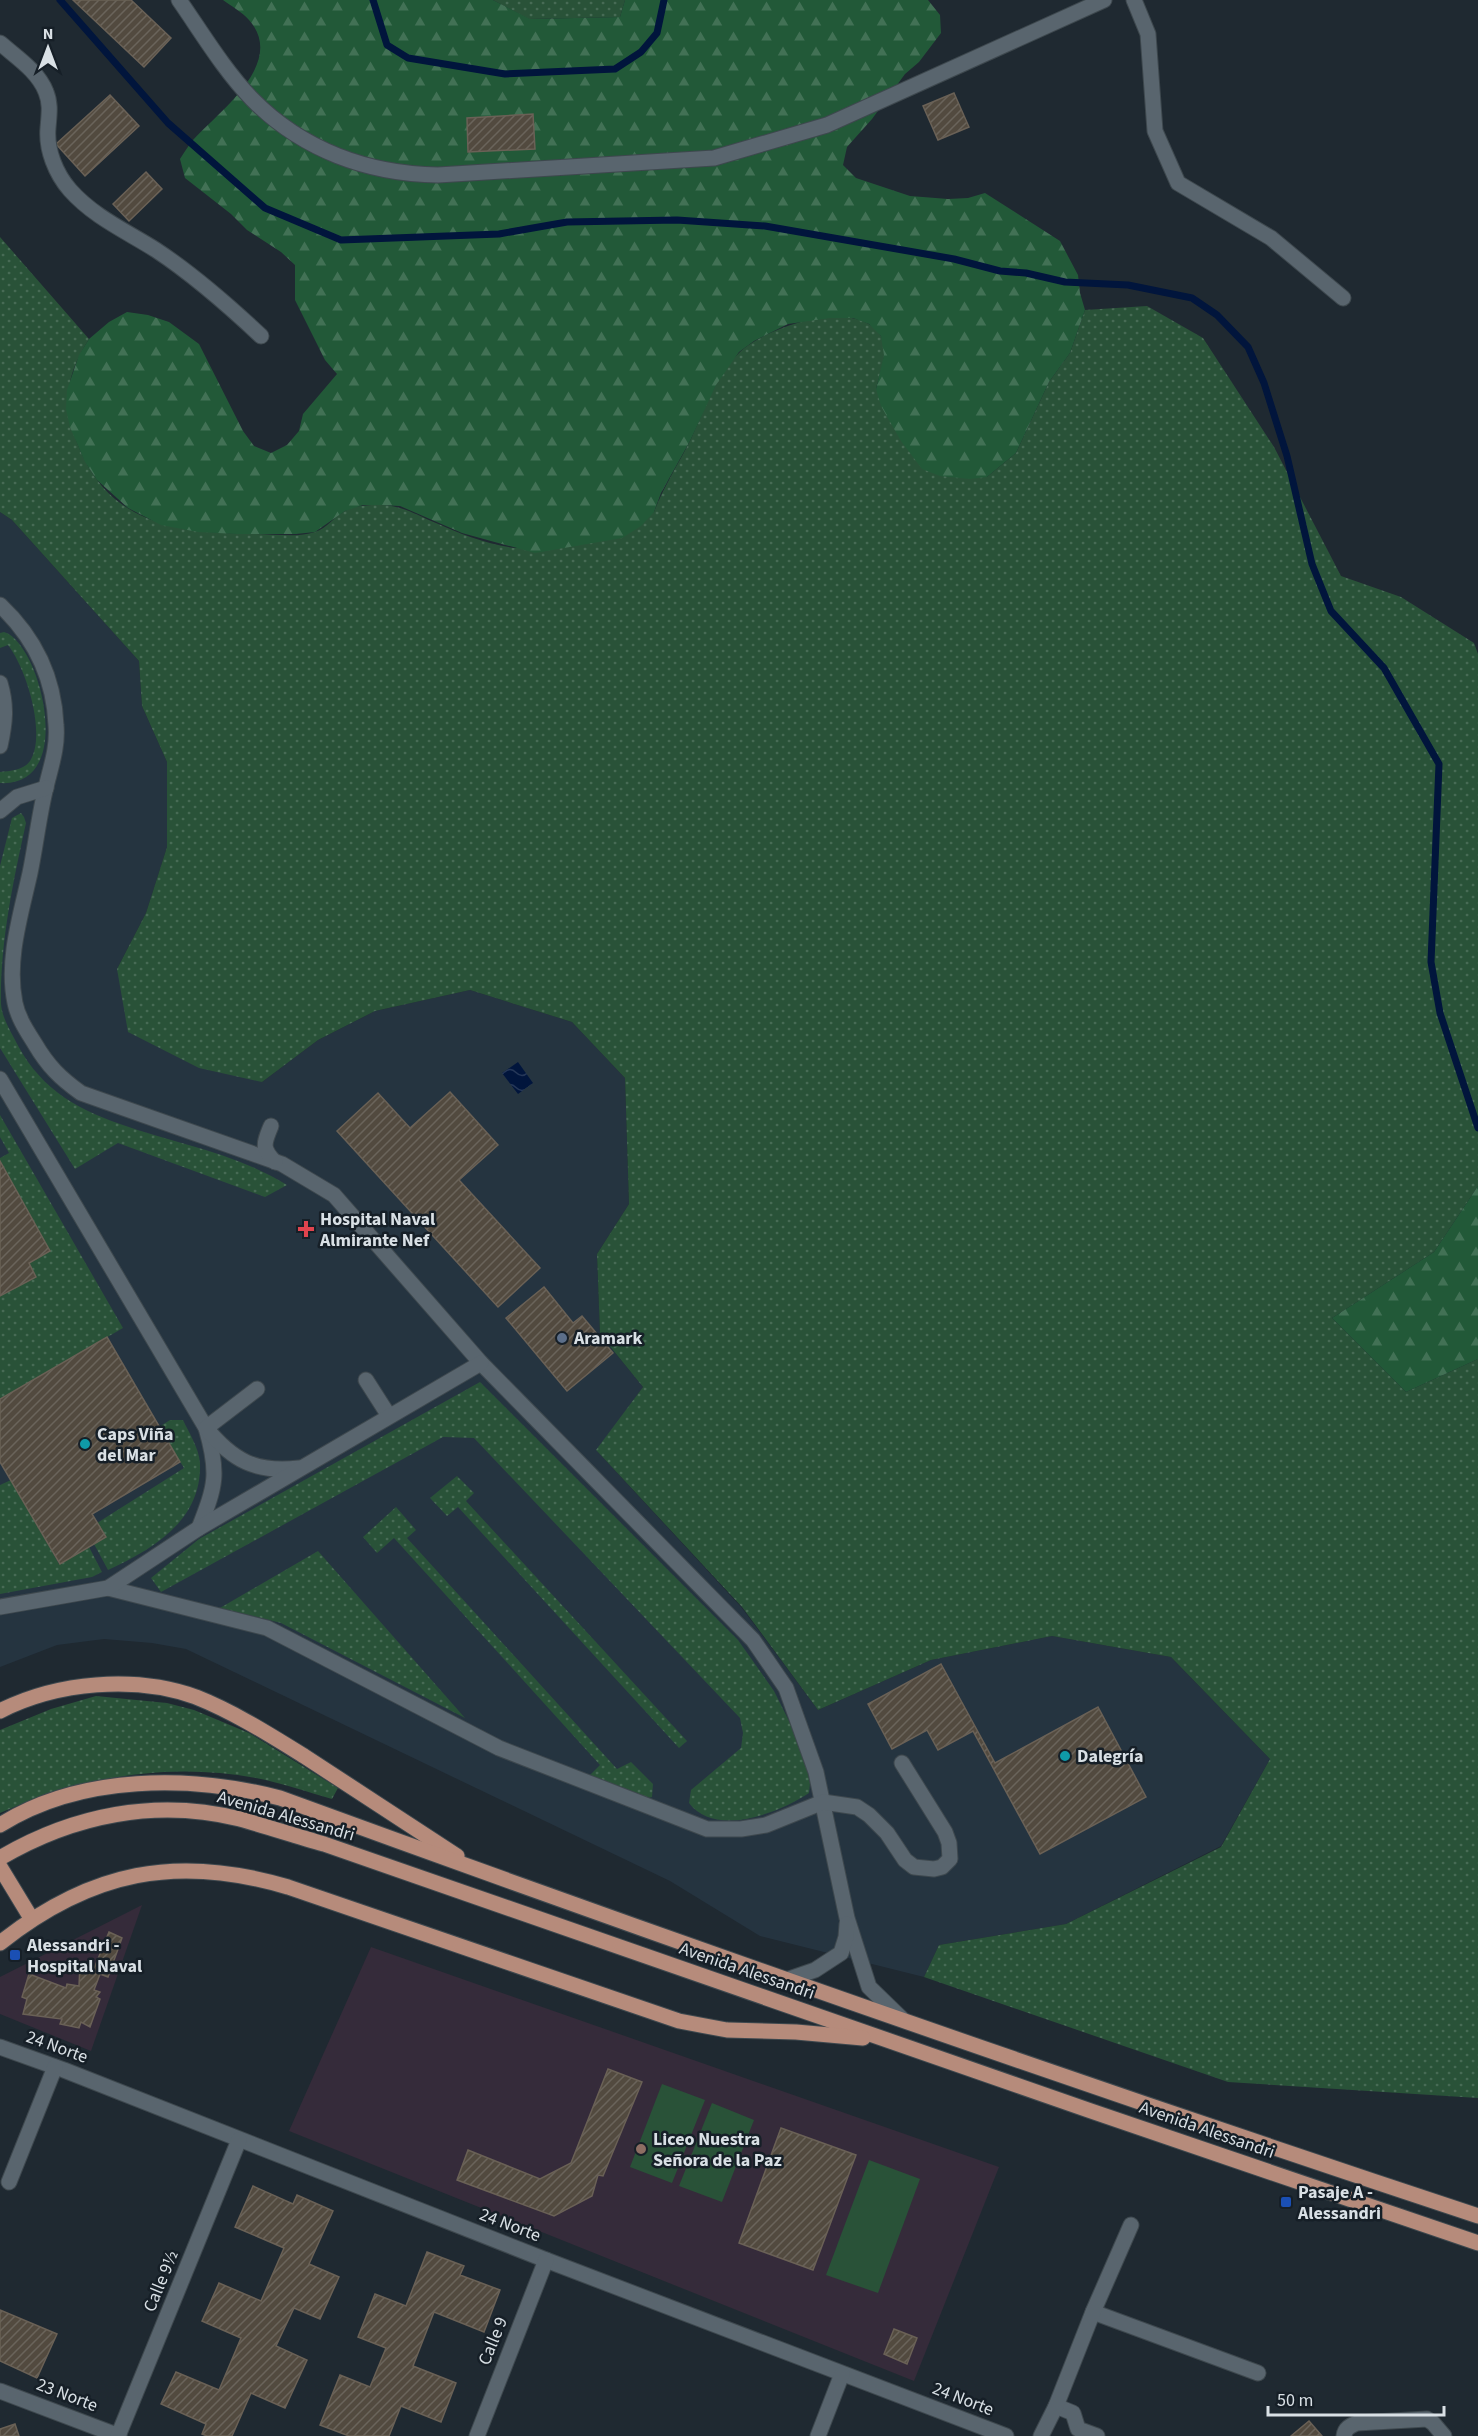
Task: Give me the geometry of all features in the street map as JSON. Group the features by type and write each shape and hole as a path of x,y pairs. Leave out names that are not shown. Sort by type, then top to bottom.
{"main road":[{"path":"0,1711 49,1694 103,1686 145,1686 195,1697 264,1731 479,1871"},
{"name":"Avenida Alessandri","path":"4,1822 72,1795 106,1788 175,1782 210,1784 246,1789 280,1798 479,1871 1162,2110 1478,2216"},
{"name":"Avenida Alessandri","path":"0,1858 43,1835 74,1824 134,1811 192,1811 238,1819 324,1844 1478,2243"},
{"path":"0,1867 31,1918"},
{"path":"0,1943 31,1918 81,1892 135,1876 195,1870 226,1873 257,1878 288,1887 679,2021 728,2030 796,2032 886,2040"}],"street":[{"path":"179,0 240,86 272,118 294,134 343,159 369,167 438,175 714,158 827,124 1104,0"},
{"path":"1134,0 1148,34 1155,131 1178,183 1271,238 1343,298"},
{"path":"0,43 33,72 45,90 50,112 48,145 60,176 70,190 96,214 184,270 261,336"},
{"path":"0,605 34,646 51,685 57,727 56,748 46,788 13,963 15,1003 21,1021 40,1053 59,1078 81,1093 275,1162 334,1195 481,1363 753,1640 786,1688 816,1772 847,1918 869,1987 902,2019"},
{"path":"0,683 5,702 6,720 0,746"},
{"path":"0,811 17,797 46,788"},
{"path":"0,792 17,797"},
{"path":"0,1079 206,1428 224,1449 237,1458 272,1470 305,1468"},
{"path":"271,1126 265,1141 266,1153 275,1162"},
{"path":"0,1607 108,1588 199,1528 481,1363"},
{"path":"366,1380 389,1416"},
{"path":"206,1428 257,1389"},
{"path":"199,1528 215,1482 216,1465 206,1428"},
{"path":"108,1588 267,1628 499,1748 707,1829 766,1826 823,1802 857,1807 869,1815 887,1833 905,1860 914,1867 934,1869 942,1867 950,1859 949,1843 945,1832 902,1763"},
{"path":"789,1979 814,1970 841,1953 846,1937 847,1918"},
{"name":"24 Norte","path":"0,2047 1006,2436"},
{"path":"9,2182 55,2067"},
{"name":"Calle 9½","path":"119,2436 239,2140"},
{"path":"1041,2436 1056,2406 1093,2312 1131,2225"},
{"name":"Calle 9","path":"477,2436 546,2260"},
{"path":"1093,2312 1258,2373"},
{"path":"818,2436 842,2374"},
{"name":"23 Norte","path":"0,2391 119,2436"},
{"path":"1056,2406 1073,2413 1078,2428 1097,2436"},
{"path":"1344,2436 1345,2431 1357,2423 1418,2418 1433,2423 1444,2436"}],"shaded area":[{"name":"Hospital Naval Almirante Nef","path":"0,512 12,520 139,661 142,706 167,762 167,847 146,913 117,969 262,1082 318,1040 375,1011 470,990 572,1022 625,1078 629,1204 597,1254 600,1334 643,1387 597,1451 742,1608 818,1710 931,1660 1052,1636 1171,1657 1270,1759 1221,1846 1066,1924 939,1945 924,1977 760,1936 670,1881 186,1649 152,1643 104,1639 57,1645 0,1667"},
{"path":"142,1905 91,2051 0,2014 0,1977"},
{"name":"Liceo Nuestra Señora de la Paz","path":"371,1947 999,2167 914,2381 289,2131"}],"green space":[{"path":"223,0 493,0 530,19 620,17 625,0 928,0 940,15 941,33 847,147 843,165 856,178 910,196 948,199 968,198 985,193 1060,241 1078,275 1085,310 1070,353 1049,382 1016,453 987,477 970,479 940,476 922,469 901,441 881,406 876,389 884,355 881,336 869,324 853,318 830,318 788,324 754,341 739,352 716,385 690,441 661,493 654,512 641,526 622,538 535,553 462,533 400,506 381,505 363,505 345,511 315,532 296,534 198,532 161,525 128,508 97,480 85,462 70,427 66,409 67,390 79,355 89,339 109,322 127,312 148,315 169,322 199,344 243,431 254,446 271,453 287,445 299,431 303,414 337,374 325,360 295,300 295,265 281,252 247,230 231,214 185,178 180,159 193,140 245,85 255,69 260,53 259,36 249,20"},
{"path":"493,0 625,0 620,17 529,19"},
{"path":"0,237 89,339 70,380 68,407 74,435 94,476 111,495 131,510 153,520 177,527 229,533 308,534 323,528 349,509 388,505 484,541 518,548 654,512 712,393 724,371 740,352 752,342 789,325 832,317 852,318 869,324 881,336 884,355 876,389 987,477 1016,453 1049,382 1070,353 1085,310 1147,306 1203,338 1274,447 1341,576 1401,597 1474,643 1478,654 1478,1186 1434,1252 1332,1318 1406,1392 1478,1359 1478,2098 1228,2082 924,1977 939,1945 1066,1924 1221,1847 1270,1759 1171,1657 1052,1636 931,1660 818,1710 742,1607 596,1450 643,1387 600,1334 597,1254 629,1204 625,1078 572,1022 470,990 375,1011 318,1040 262,1082 199,1068 128,1032 117,969 146,913 167,847 167,762 142,706 139,661 12,520 0,512"},
{"path":"4,632 17,642 30,661 39,685 45,713 45,740 39,763 24,778 0,783 0,772 21,768 30,761 35,749 36,735 32,702 21,669 8,645 0,648 0,633"},
{"path":"21,813 26,823 5,935 1,1004 10,1030 33,1069 57,1092 86,1110 141,1131 227,1157 287,1185 265,1197 118,1143 75,1169 0,1048 0,866 12,818"},
{"path":"0,1115 123,1328 0,1399 0,1296 36,1277 29,1263 50,1251 0,1161 0,1158 9,1153 0,1137"},
{"path":"1478,1186 1478,1359 1406,1392 1332,1318 1434,1252"},
{"path":"480,1382 738,1640 774,1691 790,1723 807,1767 809,1793 781,1808 748,1819 714,1819 700,1813 689,1803 691,1790 741,1748 743,1733 740,1718 474,1438 443,1437 161,1592 151,1578 199,1539"},
{"path":"170,1420 183,1420 198,1452 200,1463 198,1483 193,1501 184,1517 172,1530 142,1553 108,1570 94,1544 106,1537 97,1523 184,1468 159,1427"},
{"path":"457,1476 474,1493 466,1501 687,1741 679,1748 458,1507 447,1516 430,1498"},
{"path":"11,1480 59,1564 89,1547 102,1572 92,1577 0,1594 0,1485"},
{"path":"396,1507 416,1530 407,1538 617,1769 631,1762 653,1784 652,1797 644,1799 589,1776 600,1765 394,1538 377,1553 363,1537"},
{"path":"318,1551 465,1718 281,1623 220,1608"},
{"path":"96,1696 167,1703 194,1710 249,1733 338,1788 332,1799 256,1778 222,1773 157,1773 94,1782 63,1790 0,1813 0,1730 51,1709"},
{"path":"662,2084 705,2100 672,2183 630,2167"},
{"path":"712,2103 754,2120 722,2202 679,2186"},
{"path":"869,2160 920,2179 878,2293 826,2275"}],"water":[{"path":"518,1062 533,1083 518,1094 502,1073"}],"building":[{"path":"73,0 131,0 171,38 144,67"},
{"path":"954,93 969,127 938,140 923,106"},
{"path":"110,95 139,126 85,176 56,144"},
{"path":"533,114 535,149 468,152 467,118"},
{"path":"146,172 162,189 129,221 113,204"},
{"path":"450,1092 498,1145 459,1180 540,1268 498,1307 337,1131 378,1093 410,1128"},
{"path":"0,1161 50,1251 29,1263 36,1277 0,1296"},
{"name":"Aramark","path":"544,1287 573,1323 582,1316 613,1353 567,1391 506,1318"},
{"name":"Caps Viña del Mar","path":"107,1337 180,1462 92,1514 106,1537 60,1564 0,1462 0,1399"},
{"name":"Dalegría","path":"941,1664 995,1763 1098,1707 1146,1797 1040,1854 973,1731 938,1750 927,1730 892,1749 868,1704"},
{"path":"109,1932 122,1938 108,1977 100,1974 94,1990 100,1992 96,1997 100,1999 90,2027 81,2022 79,2028 60,2024 62,2019 23,2014 27,1999 22,1997 29,1974 66,1988 67,1984 79,1986 80,1965 93,1971"},
{"path":"608,2069 642,2082 603,2176 598,2175 592,2196 554,2216 457,2180 468,2150 540,2179 571,2163"},
{"path":"781,2128 856,2155 813,2270 739,2243"},
{"path":"253,2186 293,2204 297,2195 333,2211 309,2264 339,2277 320,2319 294,2308 276,2346 307,2360 285,2408 251,2393 232,2436 207,2436 202,2434 206,2424 161,2404 176,2372 219,2390 241,2338 202,2321 219,2283 261,2301 284,2248 235,2227"},
{"path":"427,2252 464,2266 460,2275 500,2290 484,2332 434,2312 413,2366 456,2383 441,2422 401,2406 389,2436 349,2436 320,2425 340,2375 370,2387 386,2348 358,2337 375,2294 406,2306"},
{"path":"0,2310 57,2334 37,2378 0,2361"},
{"path":"894,2329 917,2338 907,2364 884,2354"},
{"path":"1309,2421 1322,2436 1291,2436"},
{"path":"15,2424 19,2436 0,2436 0,2429"}],"waterway":[{"path":"60,0 168,123 265,208 341,240 499,234 567,222 677,220 765,226 954,259 1000,271 1026,273 1065,282 1128,285 1192,298 1217,315 1248,347 1264,383 1287,456 1312,564 1331,611 1384,668 1439,764 1431,962 1440,1013 1478,1128"},
{"path":"373,0 387,45 408,58 505,74 615,69 641,52 657,33 664,0"}],"place":[{"name":"Hospital Naval Almirante Nef","path":"306,1229"},
{"name":"Aramark","path":"562,1338"},
{"name":"Caps Viña del Mar","path":"85,1444"},
{"name":"Dalegría","path":"1065,1756"},
{"name":"Alessandri - Hospital Naval","path":"15,1955"},
{"name":"Liceo Nuestra Señora de la Paz","path":"641,2149"},
{"name":"Pasaje A - Alessandri","path":"1286,2202"}]}
